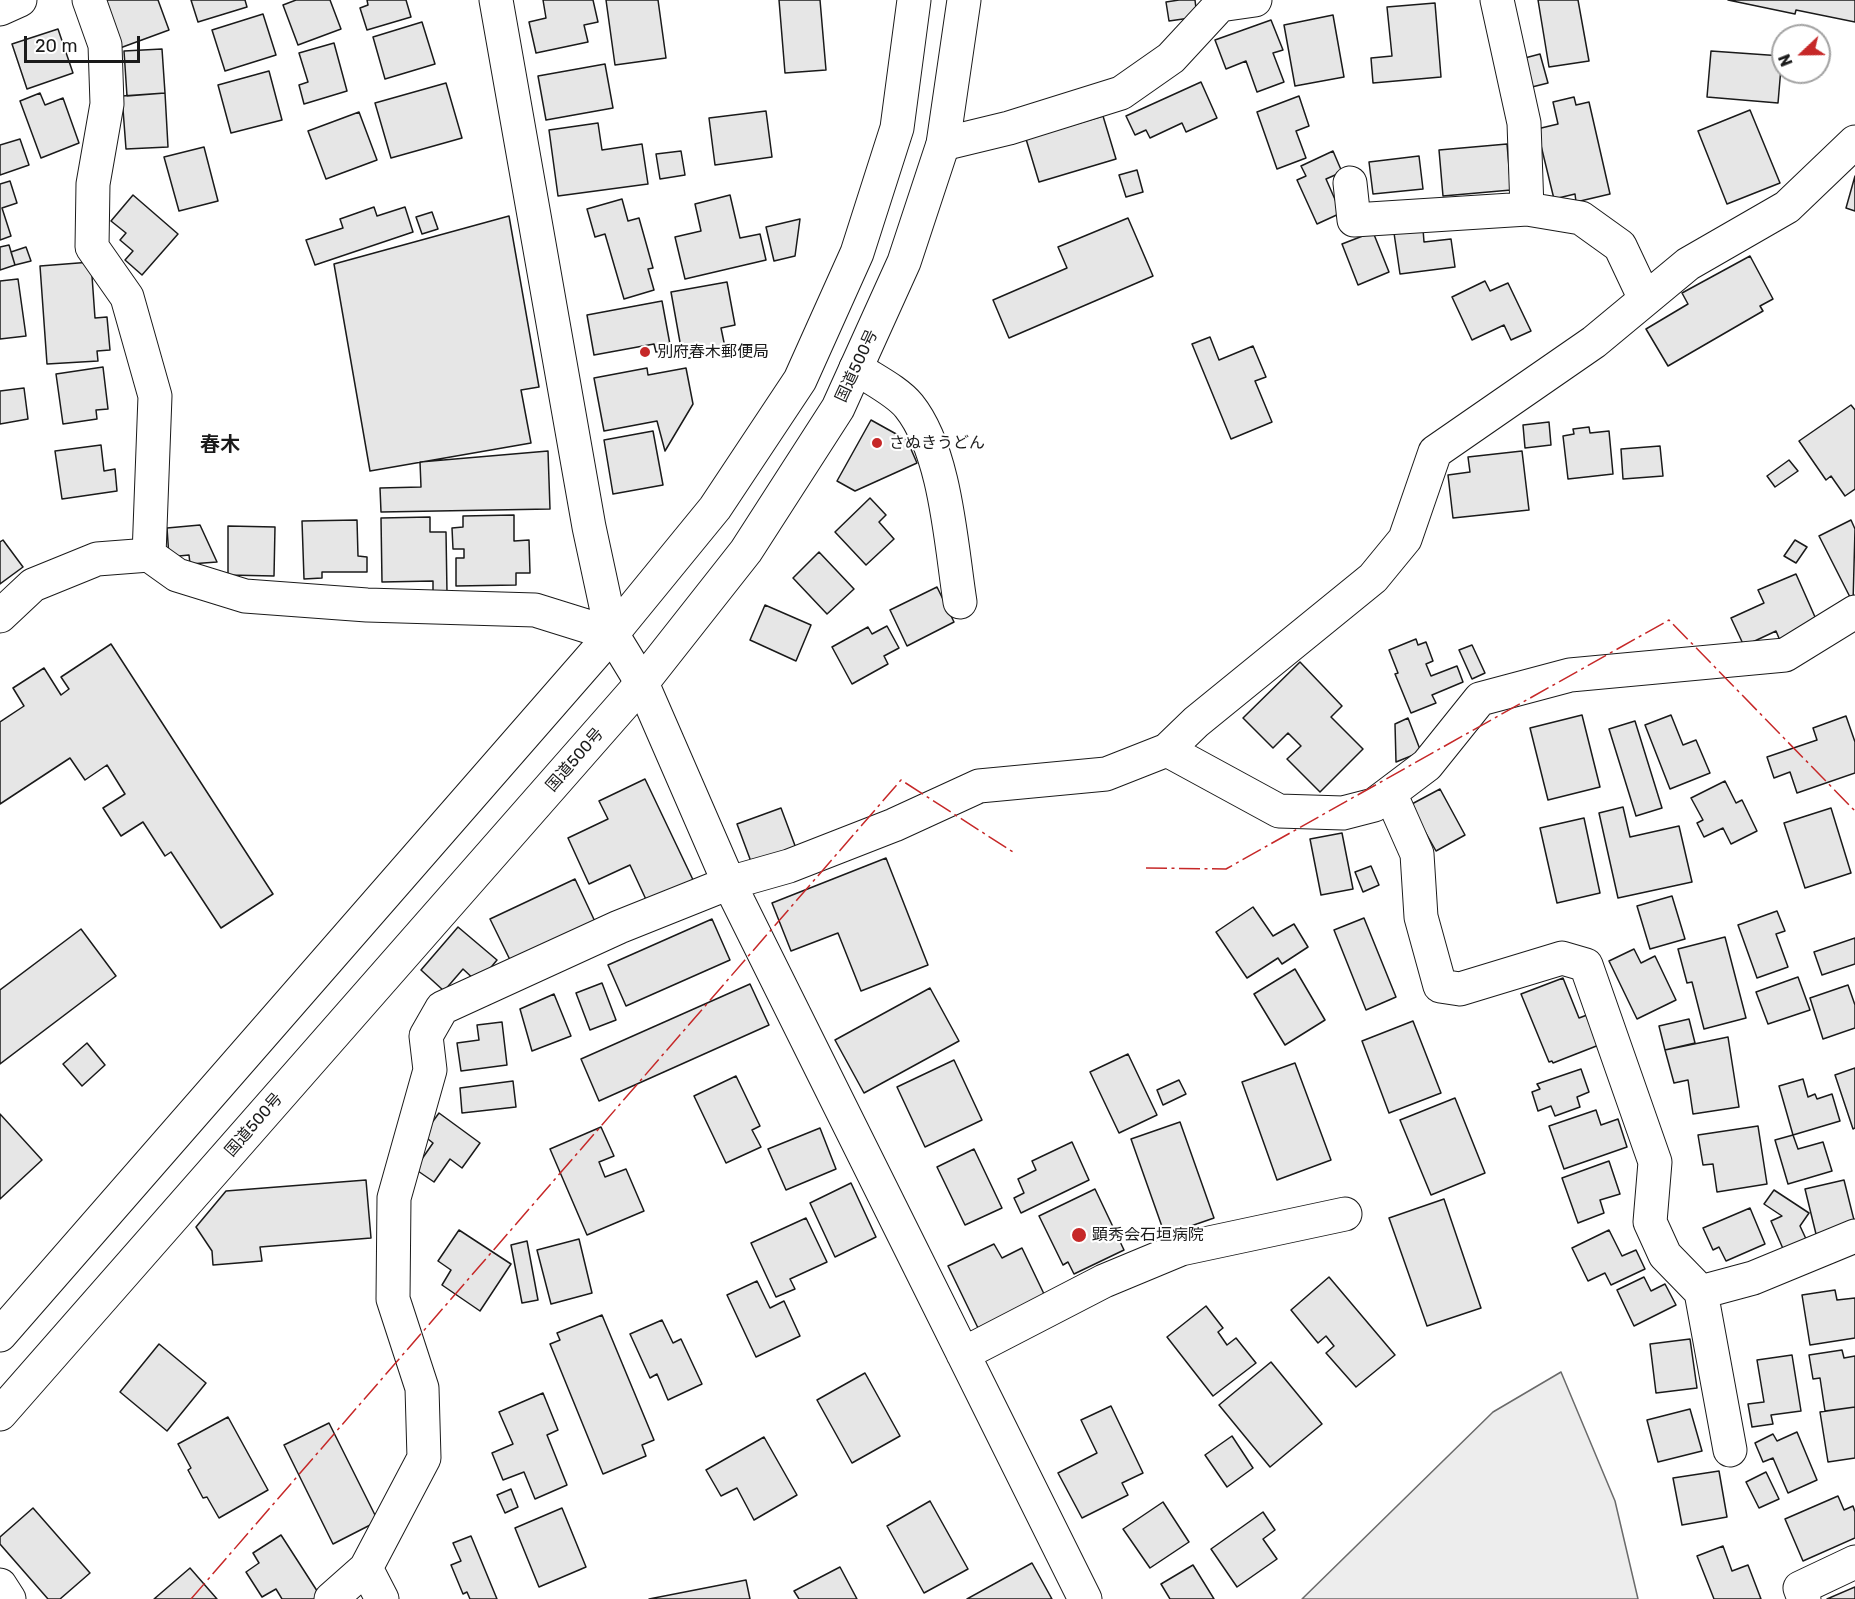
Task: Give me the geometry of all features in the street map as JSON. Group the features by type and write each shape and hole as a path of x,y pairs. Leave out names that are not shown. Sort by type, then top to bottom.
{"main road":[{"path":"0,9 20,0"},
{"path":"89,0 105,45 107,104 93,184 93,248 127,297 155,396 149,555"},
{"path":"496,0 589,527 612,634 642,683 729,883 1085,1599"},
{"path":"0,1335 612,634 715,508 800,380 857,253 897,128 914,0"},
{"name":"国道500号","path":"0,1414 642,683 747,551 838,408 904,262 942,144 964,0"},
{"path":"942,144 1009,129 1121,93 1171,58 1220,5 1255,0"},
{"path":"1497,0 1524,123 1527,208"},
{"path":"331,1599 366,1568 424,1458 422,1388 393,1299 394,1198 430,1070 426,1036 442,1008 619,927 729,883 789,866 894,825 979,786 1106,774 1167,750 1196,722 1373,578 1405,539 1435,452 1594,342 1688,264 1786,207 1855,141"},
{"path":"1350,183 1354,220 1527,208 1581,218 1620,246 1645,299"},
{"path":"856,368 908,405 927,436 939,474 960,602"},
{"path":"0,616 33,585 97,559 149,555 177,575 245,596 367,605 535,610 612,634"},
{"path":"1167,750 1279,811 1343,813 1374,805 1427,765 1480,699 1570,675 1785,655 1855,612"},
{"path":"1390,794 1417,854 1421,917 1440,986 1460,989 1562,958 1586,965 1655,1162 1650,1222 1665,1255 1701,1292 1730,1450"},
{"path":"963,1354 1104,1281 1181,1249 1345,1214"},
{"path":"1701,1292 1753,1278 1855,1236"},
{"path":"1804,1599 1800,1587 1855,1562"},
{"path":"366,1568 382,1599"},
{"path":"0,1585 9,1599"}],"shaded area":[{"path":"1561,1372 1615,1501 1638,1599 1302,1599 1493,1412"}],"building":[{"path":"103,0 158,0 169,30 120,48"},
{"path":"191,0 245,0 247,7 198,22"},
{"path":"296,0 330,0 341,29 298,45 283,5"},
{"path":"367,0 406,0 411,17 367,30 360,8 368,5"},
{"path":"543,0 593,0 598,22 584,25 588,42 536,53 529,22 546,18"},
{"path":"606,0 658,0 666,58 615,65"},
{"path":"779,0 820,0 826,70 785,73"},
{"path":"1195,0 1197,17 1169,21 1166,2"},
{"path":"1538,0 1578,0 1589,61 1549,67"},
{"path":"1728,0 1855,0 1855,22 1796,10 1795,14"},
{"path":"1435,3 1441,77 1373,83 1371,58 1392,56 1387,7"},
{"path":"263,14 276,55 225,71 212,30"},
{"path":"1333,15 1344,77 1295,86 1284,25"},
{"path":"1271,20 1283,50 1273,53 1284,82 1257,92 1246,61 1226,69 1215,40"},
{"path":"422,22 435,64 385,79 373,37"},
{"path":"58,29 73,73 27,89 12,44"},
{"path":"334,43 347,91 304,104 299,85 308,82 299,53"},
{"path":"162,49 165,93 127,96 124,51"},
{"path":"1711,51 1771,55 1771,84 1780,84 1778,103 1707,97"},
{"path":"1540,54 1548,83 1528,88 1521,59"},
{"path":"605,64 613,108 546,120 538,76"},
{"path":"269,71 282,120 231,133 218,85"},
{"path":"1201,82 1217,118 1186,132 1182,123 1150,138 1146,130 1135,135 1126,116"},
{"path":"446,83 462,138 391,158 375,103"},
{"path":"40,93 45,105 63,98 79,143 41,158 20,101"},
{"path":"165,93 168,147 126,149 122,96"},
{"path":"1299,96 1309,126 1296,131 1306,158 1277,169 1257,112"},
{"path":"1574,97 1576,105 1589,102 1610,194 1576,202 1575,194 1554,199 1537,129 1558,124 1553,102"},
{"path":"1750,110 1780,183 1727,204 1698,131"},
{"path":"766,111 772,157 715,165 709,118"},
{"path":"359,112 377,160 326,179 308,131"},
{"path":"1103,116 1116,159 1039,182 1026,139"},
{"path":"598,123 602,150 642,144 648,184 558,196 549,130"},
{"path":"20,139 29,165 0,175 0,145"},
{"path":"1507,144 1511,190 1443,196 1439,150"},
{"path":"204,147 218,201 179,211 164,157"},
{"path":"681,151 685,175 660,179 656,154"},
{"path":"1333,151 1342,172 1326,179 1341,213 1317,224 1297,180 1306,176 1301,166"},
{"path":"1419,156 1423,189 1373,194 1369,162"},
{"path":"1137,170 1143,192 1126,197 1119,175"},
{"path":"1855,176 1855,211 1846,208"},
{"path":"10,181 17,203 2,208 11,236 0,240 0,184"},
{"path":"133,195 178,234 142,275 125,260 133,251 120,240 126,233 111,221"},
{"path":"730,195 740,238 760,234 766,260 685,279 675,237 701,231 695,204"},
{"path":"622,199 628,221 639,218 653,268 648,269 654,290 624,299 605,234 595,237 587,209"},
{"path":"374,207 377,216 405,207 413,232 315,265 306,240 343,228 340,219"},
{"path":"432,212 438,229 422,234 416,217"},
{"path":"509,216 539,387 521,390 531,443 370,471 334,264"},
{"path":"1128,218 1153,276 1009,338 993,300 1067,268 1058,247"},
{"path":"800,219 795,256 774,261 766,227"},
{"path":"1423,229 1424,242 1451,239 1455,267 1400,274 1394,233"},
{"path":"1373,232 1389,272 1358,285 1342,244"},
{"path":"9,245 15,265 0,270 0,247"},
{"path":"26,247 31,261 15,265 11,252"},
{"path":"1750,256 1773,299 1760,306 1763,311 1668,366 1646,329 1688,304 1682,293"},
{"path":"91,262 95,318 107,317 110,350 97,351 98,361 47,364 40,266"},
{"path":"18,279 26,336 0,339 0,281"},
{"path":"1485,281 1490,291 1508,283 1531,331 1511,340 1504,325 1472,340 1452,297"},
{"path":"727,282 735,325 721,328 726,352 683,359 671,292"},
{"path":"662,301 671,350 656,352 654,344 594,355 587,315"},
{"path":"1210,337 1219,360 1253,346 1266,377 1255,381 1272,422 1231,439 1192,344"},
{"path":"103,367 108,409 96,410 97,419 63,424 56,374"},
{"path":"647,368 648,375 686,368 693,404 665,451 657,421 604,431 594,378"},
{"path":"24,388 28,419 0,424 0,391"},
{"path":"1851,405 1855,410 1855,489 1845,496 1831,476 1826,480 1799,441"},
{"path":"871,420 907,440 917,463 855,491 837,481"},
{"path":"1549,422 1551,445 1525,448 1523,425"},
{"path":"1589,427 1590,433 1609,431 1613,474 1568,479 1563,436 1574,434 1573,429"},
{"path":"653,431 663,485 613,494 604,440"},
{"path":"101,445 104,471 115,469 117,491 62,499 55,451"},
{"path":"1660,446 1663,476 1623,479 1621,449"},
{"path":"548,451 550,509 381,512 380,488 421,487 420,462"},
{"path":"1522,451 1529,510 1453,518 1448,475 1470,472 1468,457"},
{"path":"1789,460 1798,471 1775,487 1767,476"},
{"path":"870,498 886,515 879,522 894,539 866,565 835,532"},
{"path":"514,515 514,541 529,540 530,573 516,573 516,585 456,586 456,558 464,558 464,549 453,549 452,528 463,527 463,516"},
{"path":"430,517 430,532 446,532 447,593 433,593 433,581 382,582 381,518"},
{"path":"357,520 358,556 367,557 367,572 322,572 322,578 304,579 302,521"},
{"path":"1851,520 1855,529 1853,603 1819,536"},
{"path":"200,525 217,562 190,564 189,555 169,557 167,528"},
{"path":"228,526 275,527 274,576 228,575"},
{"path":"3,540 23,567 0,584 0,542"},
{"path":"1795,540 1807,547 1796,563 1784,556"},
{"path":"819,552 854,589 827,614 793,578"},
{"path":"1796,574 1819,626 1781,643 1776,631 1744,646 1731,618 1764,603 1758,590"},
{"path":"937,587 954,622 907,646 890,610"},
{"path":"765,605 811,625 796,661 750,640"},
{"path":"887,626 899,648 884,656 888,664 852,684 832,647 868,627 872,634"},
{"path":"1416,639 1418,645 1426,642 1433,661 1426,664 1431,676 1457,666 1463,682 1432,695 1436,703 1411,713 1395,674 1398,673 1389,650"},
{"path":"111,644 273,894 221,928 171,852 165,856 143,822 121,836 103,808 125,794 107,765 85,780 70,758 0,804 0,722 24,706 13,688 44,668 61,695 69,689 61,677"},
{"path":"1472,645 1485,673 1472,679 1459,650"},
{"path":"1300,662 1342,706 1331,717 1363,749 1320,792 1287,759 1301,746 1288,733 1273,748 1243,718"},
{"path":"1582,715 1600,787 1548,800 1530,728"},
{"path":"1671,715 1683,745 1696,740 1710,773 1670,789 1645,725"},
{"path":"1846,716 1855,742 1855,773 1797,793 1790,772 1774,778 1767,757 1817,740 1813,728"},
{"path":"1408,718 1421,752 1396,762 1395,724"},
{"path":"1635,721 1662,808 1636,816 1609,729"},
{"path":"645,779 695,884 649,906 630,865 589,884 568,838 608,819 599,801"},
{"path":"1725,781 1736,803 1742,800 1757,831 1731,844 1723,828 1704,837 1697,823 1703,820 1691,798"},
{"path":"1440,789 1465,835 1436,851 1410,805"},
{"path":"1623,807 1630,837 1679,826 1692,882 1618,898 1599,813"},
{"path":"781,808 797,851 753,867 737,824"},
{"path":"1831,808 1851,873 1805,888 1784,823"},
{"path":"1584,818 1600,893 1557,903 1540,828"},
{"path":"1342,833 1353,889 1321,895 1310,839"},
{"path":"886,858 928,965 861,991 838,933 791,951 772,903"},
{"path":"1371,866 1379,885 1363,892 1355,872"},
{"path":"575,879 598,928 514,968 490,919"},
{"path":"1672,896 1685,939 1650,949 1637,906"},
{"path":"1253,907 1273,936 1294,924 1308,947 1282,964 1278,958 1247,978 1216,932"},
{"path":"1777,911 1785,931 1776,934 1788,967 1757,978 1738,925"},
{"path":"1364,918 1396,997 1366,1010 1334,930"},
{"path":"712,919 730,960 626,1006 608,965"},
{"path":"458,927 497,960 478,983 463,969 444,991 421,970"},
{"path":"81,929 116,976 0,1064 0,990"},
{"path":"1725,937 1746,1018 1704,1029 1692,982 1687,983 1678,949"},
{"path":"1855,938 1855,964 1822,975 1814,952"},
{"path":"1634,949 1641,963 1655,956 1676,1000 1637,1019 1609,961"},
{"path":"1295,969 1325,1020 1285,1045 1254,994"},
{"path":"1798,977 1810,1010 1768,1024 1756,992"},
{"path":"1563,978 1579,1018 1587,1015 1599,1045 1553,1063 1549,1062 1521,994"},
{"path":"602,983 616,1020 590,1030 576,993"},
{"path":"750,984 769,1025 599,1101 581,1059"},
{"path":"1848,985 1855,1005 1855,1028 1823,1039 1810,998"},
{"path":"930,988 959,1041 864,1093 835,1040"},
{"path":"554,994 571,1036 532,1051 520,1009"},
{"path":"1689,1019 1695,1043 1665,1050 1659,1026"},
{"path":"1413,1021 1441,1093 1389,1113 1362,1041"},
{"path":"502,1022 507,1065 461,1071 457,1043 479,1040 477,1025"},
{"path":"1728,1037 1739,1107 1693,1114 1688,1080 1674,1083 1665,1050"},
{"path":"87,1043 105,1065 82,1086 63,1064"},
{"path":"1128,1054 1157,1115 1119,1133 1090,1072"},
{"path":"954,1060 982,1120 925,1147 897,1087"},
{"path":"1295,1063 1331,1160 1277,1180 1242,1082"},
{"path":"1855,1068 1855,1128 1853,1129 1835,1075"},
{"path":"1581,1069 1589,1092 1577,1097 1580,1107 1555,1116 1551,1106 1538,1111 1532,1092 1540,1089 1537,1084"},
{"path":"736,1076 760,1126 752,1130 761,1147 726,1163 694,1096"},
{"path":"1803,1079 1808,1097 1815,1094 1817,1099 1832,1094 1840,1121 1793,1135 1779,1086"},
{"path":"1179,1080 1186,1094 1163,1105 1157,1090"},
{"path":"513,1081 516,1107 462,1113 460,1088"},
{"path":"1455,1098 1485,1173 1431,1195 1400,1120"},
{"path":"1596,1110 1601,1125 1618,1119 1627,1147 1564,1169 1549,1126"},
{"path":"439,1113 480,1143 462,1168 450,1159 434,1182 415,1169 433,1143 423,1135"},
{"path":"0,1114 42,1160 0,1199"},
{"path":"1180,1122 1214,1218 1165,1235 1131,1139"},
{"path":"1758,1126 1767,1184 1717,1192 1713,1164 1703,1165 1698,1135"},
{"path":"601,1127 614,1156 599,1162 605,1177 626,1169 644,1211 587,1235 550,1149"},
{"path":"820,1128 836,1169 786,1190 768,1149"},
{"path":"1793,1135 1798,1149 1823,1142 1832,1171 1788,1184 1775,1140"},
{"path":"1072,1142 1089,1180 1021,1213 1014,1198 1024,1193 1018,1179 1036,1170 1032,1161"},
{"path":"974,1149 1002,1208 965,1225 937,1167"},
{"path":"1609,1161 1620,1194 1600,1200 1604,1213 1578,1223 1562,1178"},
{"path":"366,1180 371,1238 260,1247 262,1261 213,1265 212,1251 196,1227 226,1191"},
{"path":"1844,1180 1855,1224 1816,1234 1805,1189"},
{"path":"851,1183 876,1237 835,1257 810,1203"},
{"path":"1095,1189 1124,1250 1074,1274 1068,1262 1063,1265 1039,1216"},
{"path":"1774,1190 1809,1213 1800,1226 1807,1241 1784,1251 1771,1221 1782,1216 1764,1204"},
{"path":"1444,1199 1481,1308 1427,1326 1389,1218"},
{"path":"1750,1208 1765,1244 1726,1261 1719,1247 1713,1250 1703,1228"},
{"path":"806,1218 827,1262 790,1279 795,1289 776,1297 751,1243"},
{"path":"459,1230 511,1264 480,1311 442,1285 451,1270 438,1261"},
{"path":"1609,1230 1622,1256 1636,1250 1645,1269 1611,1285 1605,1273 1588,1281 1572,1248"},
{"path":"579,1239 592,1293 551,1304 537,1250"},
{"path":"527,1241 538,1300 522,1303 511,1245"},
{"path":"994,1244 1002,1258 1022,1248 1045,1296 978,1328 948,1266"},
{"path":"1329,1277 1395,1355 1356,1387 1326,1353 1334,1346 1326,1336 1318,1343 1291,1310"},
{"path":"1644,1277 1651,1291 1665,1284 1676,1305 1634,1326 1617,1290"},
{"path":"757,1281 770,1308 784,1301 800,1336 756,1357 727,1295"},
{"path":"1835,1290 1837,1300 1855,1298 1855,1338 1810,1345 1802,1295"},
{"path":"1206,1306 1223,1328 1218,1332 1227,1345 1236,1338 1256,1363 1213,1396 1167,1337"},
{"path":"602,1315 654,1440 642,1445 646,1456 603,1474 550,1344 560,1340 557,1333"},
{"path":"662,1320 673,1343 681,1339 702,1384 668,1400 657,1374 650,1378 630,1334"},
{"path":"1690,1339 1697,1388 1656,1393 1650,1344"},
{"path":"159,1344 206,1383 167,1431 120,1392"},
{"path":"1842,1350 1844,1358 1855,1356 1855,1407 1825,1411 1820,1378 1813,1379 1809,1355"},
{"path":"1792,1355 1801,1411 1771,1415 1773,1424 1752,1427 1748,1404 1764,1402 1757,1360"},
{"path":"1271,1362 1322,1424 1270,1467 1219,1405"},
{"path":"865,1373 900,1436 852,1463 817,1400"},
{"path":"543,1393 558,1430 547,1435 567,1485 535,1499 524,1472 503,1480 492,1453 513,1444 499,1412"},
{"path":"1111,1406 1143,1473 1122,1483 1128,1495 1082,1518 1058,1473 1097,1453 1081,1420"},
{"path":"1855,1407 1855,1458 1828,1462 1820,1412"},
{"path":"1690,1409 1702,1451 1658,1462 1647,1420"},
{"path":"228,1417 268,1490 219,1518 207,1497 203,1498 188,1470 191,1468 178,1444"},
{"path":"329,1423 378,1521 333,1544 284,1445"},
{"path":"1797,1432 1817,1480 1788,1493 1773,1458 1763,1462 1755,1443 1773,1434 1777,1441"},
{"path":"1232,1436 1253,1468 1227,1487 1205,1455"},
{"path":"764,1437 797,1495 754,1520 737,1488 721,1496 706,1470"},
{"path":"1719,1471 1727,1517 1682,1525 1673,1478"},
{"path":"1766,1472 1779,1499 1759,1508 1746,1482"},
{"path":"511,1489 518,1507 505,1513 497,1495"},
{"path":"1838,1496 1844,1510 1853,1506 1855,1538 1803,1561 1785,1519"},
{"path":"930,1501 968,1569 924,1593 887,1526"},
{"path":"1163,1502 1189,1542 1150,1568 1123,1529"},
{"path":"33,1508 90,1573 60,1599 48,1599 0,1544 0,1537"},
{"path":"562,1508 586,1567 539,1587 515,1528"},
{"path":"1263,1512 1275,1530 1263,1539 1277,1559 1237,1587 1211,1549"},
{"path":"281,1535 321,1597 318,1599 282,1599 276,1589 262,1597 246,1572 259,1563 253,1553"},
{"path":"471,1536 497,1599 470,1599 467,1592 463,1594 451,1565 461,1561 453,1543"},
{"path":"1723,1546 1732,1571 1748,1565 1761,1599 1714,1599 1697,1556"},
{"path":"1032,1563 1052,1599 967,1599"},
{"path":"1193,1565 1214,1599 1170,1599 1161,1584"},
{"path":"840,1567 857,1599 799,1599 794,1591"},
{"path":"190,1568 217,1599 154,1599"},
{"path":"746,1580 750,1599 649,1599"},
{"path":"1855,1587 1855,1599 1827,1599"}],"power":[{"path":"1146,868 1226,869 1669,620 1855,811"},
{"path":"191,1599 901,780 1013,852"}],"place":[{"name":"別府春木郵便局","path":"645,352"},
{"name":"さぬきうどん","path":"877,443"},
{"name":"顕秀会石垣病院","path":"1079,1235"}],"district":[{"name":"春木","path":"220,445"}]}
